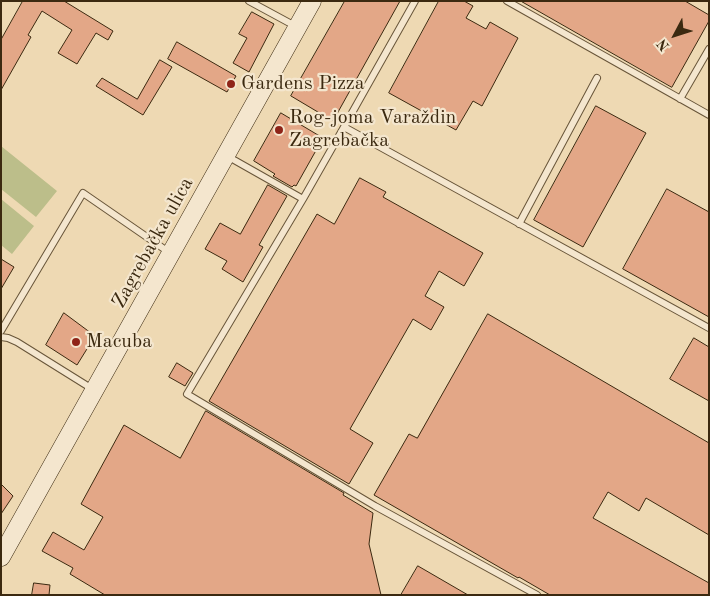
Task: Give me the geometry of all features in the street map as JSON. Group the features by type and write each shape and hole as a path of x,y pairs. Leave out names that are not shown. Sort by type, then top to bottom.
{"main road":[{"name":"Zagrebačka ulica","path":"3,550 95,391 312,1"}],"lane":[{"path":"249,1 298,27"},
{"path":"415,1 303,199 187,394 375,506 537,595"},
{"path":"507,1 709,115"},
{"path":"680,99 709,49"},
{"path":"519,224 597,78"},
{"path":"344,127 709,328"},
{"path":"226,155 303,199"},
{"path":"1,331 83,193 171,254"},
{"path":"1,337 18,342 95,391"}],"green space":[{"path":"1,146 57,191 36,217 1,189"},
{"path":"1,199 34,226 12,254 1,245"}],"building":[{"path":"23,1 64,1 113,31 108,40 96,33 77,64 58,53 72,30 42,11 28,35 31,37 1,90 1,40"},
{"path":"345,1 400,1 333,121 291,96"},
{"path":"439,1 464,1 473,6 466,18 486,29 490,22 518,38 482,106 473,101 456,130 389,93"},
{"path":"521,1 685,1 709,15 709,21 672,87"},
{"path":"252,12 274,24 249,72 233,63 247,38 239,34"},
{"path":"177,42 236,76 227,92 168,59"},
{"path":"160,60 172,67 143,115 96,86 102,78 137,99"},
{"path":"596,106 646,133 583,247 534,220"},
{"path":"281,113 323,138 296,186 292,187 273,176 275,174 254,161"},
{"path":"360,178 386,192 383,197 483,253 464,286 439,271 425,296 444,307 431,330 413,319 350,429 373,443 349,484 209,401 317,214 334,224"},
{"path":"268,185 287,196 259,245 263,247 243,282 222,269 227,261 205,249 220,223 240,234"},
{"path":"667,189 709,212 709,317 623,269"},
{"path":"1,259 14,267 1,289"},
{"path":"64,313 95,336 77,365 46,345"},
{"path":"488,314 709,443 709,535 646,498 639,511 608,492 593,518 709,583 709,595 550,595 374,495 409,434 417,438"},
{"path":"694,338 709,347 709,401 670,379"},
{"path":"177,363 193,373 185,386 169,377"},
{"path":"206,411 344,493 343,495 373,513 369,544 381,595 105,595 70,574 73,568 42,551 53,532 84,550 103,517 81,504 124,425 180,458"},
{"path":"1,484 13,496 1,514"},
{"path":"418,566 468,595 401,595"},
{"path":"34,583 50,585 49,595 32,595"}],"place":[{"name":"Gardens Pizza","path":"231,84"},
{"name":"Rog-joma Varaždin Zagrebačka","path":"279,130"},
{"name":"Macuba","path":"76,342"}]}
